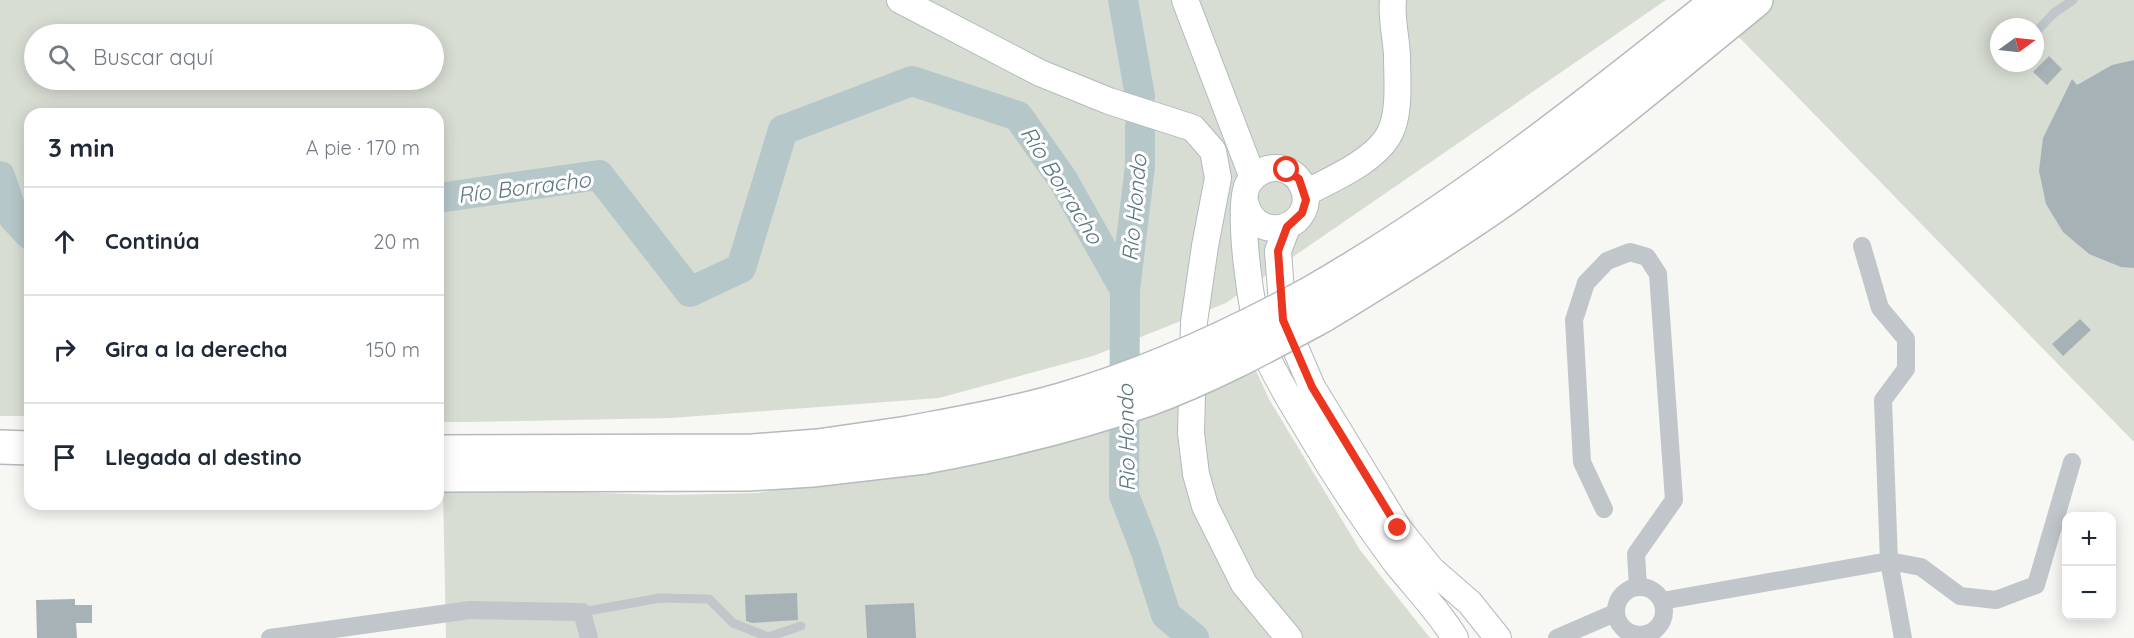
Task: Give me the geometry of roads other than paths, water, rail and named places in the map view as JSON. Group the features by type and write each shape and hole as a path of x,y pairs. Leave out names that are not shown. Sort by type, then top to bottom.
{"highway":[{"path":"444,452 753,451 916,445 1039,434 1149,399 1218,369 1317,304 1378,254 1472,191 1547,136 1719,0"},
{"path":"1317,304 1450,237 1561,157 1756,0"},
{"path":"444,475 749,474 812,470 916,445"},
{"path":"0,447 24,448"},
{"path":"0,470 24,470"}],"main road":[{"path":"900,0 1040,74 1109,101 1192,128 1213,151 1218,178 1194,322 1191,433 1196,474 1205,506 1239,576 1289,638"},
{"path":"1185,0 1253,178"},
{"path":"1305,193 1338,177 1376,151 1392,129 1396,98 1397,53 1392,0"},
{"path":"1455,638 1445,622 1397,564 1349,496 1290,401 1262,345 1247,263 1246,191 1253,178 1265,170 1280,168 1293,174 1305,193 1302,213 1287,227 1278,251 1283,320 1312,387 1398,528 1431,569 1470,603 1498,638"},
{"path":"1246,205 1259,224 1275,229 1287,227"}],"street":[{"path":"1862,246 1880,308 1906,339 1906,369 1883,400 1889,561 1904,638"},
{"path":"1604,509 1582,462 1574,320 1586,283 1607,261 1630,252 1647,257 1658,274 1674,500 1636,554 1638,586"},
{"path":"1662,601 1889,561 1921,567 1960,596 1996,600 2036,585 2073,462"},
{"path":"1638,586 1652,590 1662,601 1663,620 1653,636 1623,635 1615,613 1617,601 1626,591 1638,586"},
{"path":"270,638 470,610 582,612 590,638"},
{"path":"1557,638 1615,613"}],"lane":[{"path":"2044,24 2054,13 2073,0"},
{"path":"582,612 660,598 709,599 733,623 768,637 801,626"}],"waterway":[{"name":"Río Hondo","path":"1123,0 1140,96"},
{"name":"Río Borracho","path":"444,197 599,175 690,292 741,268 783,130 912,81 1018,116 1063,180 1125,290"},
{"name":"Rio Hondo","path":"1140,126 1140,166 1125,290 1124,495 1145,549 1166,615 1194,638"},
{"name":"Río Borracho","path":"0,176 14,218 24,229"}]}
